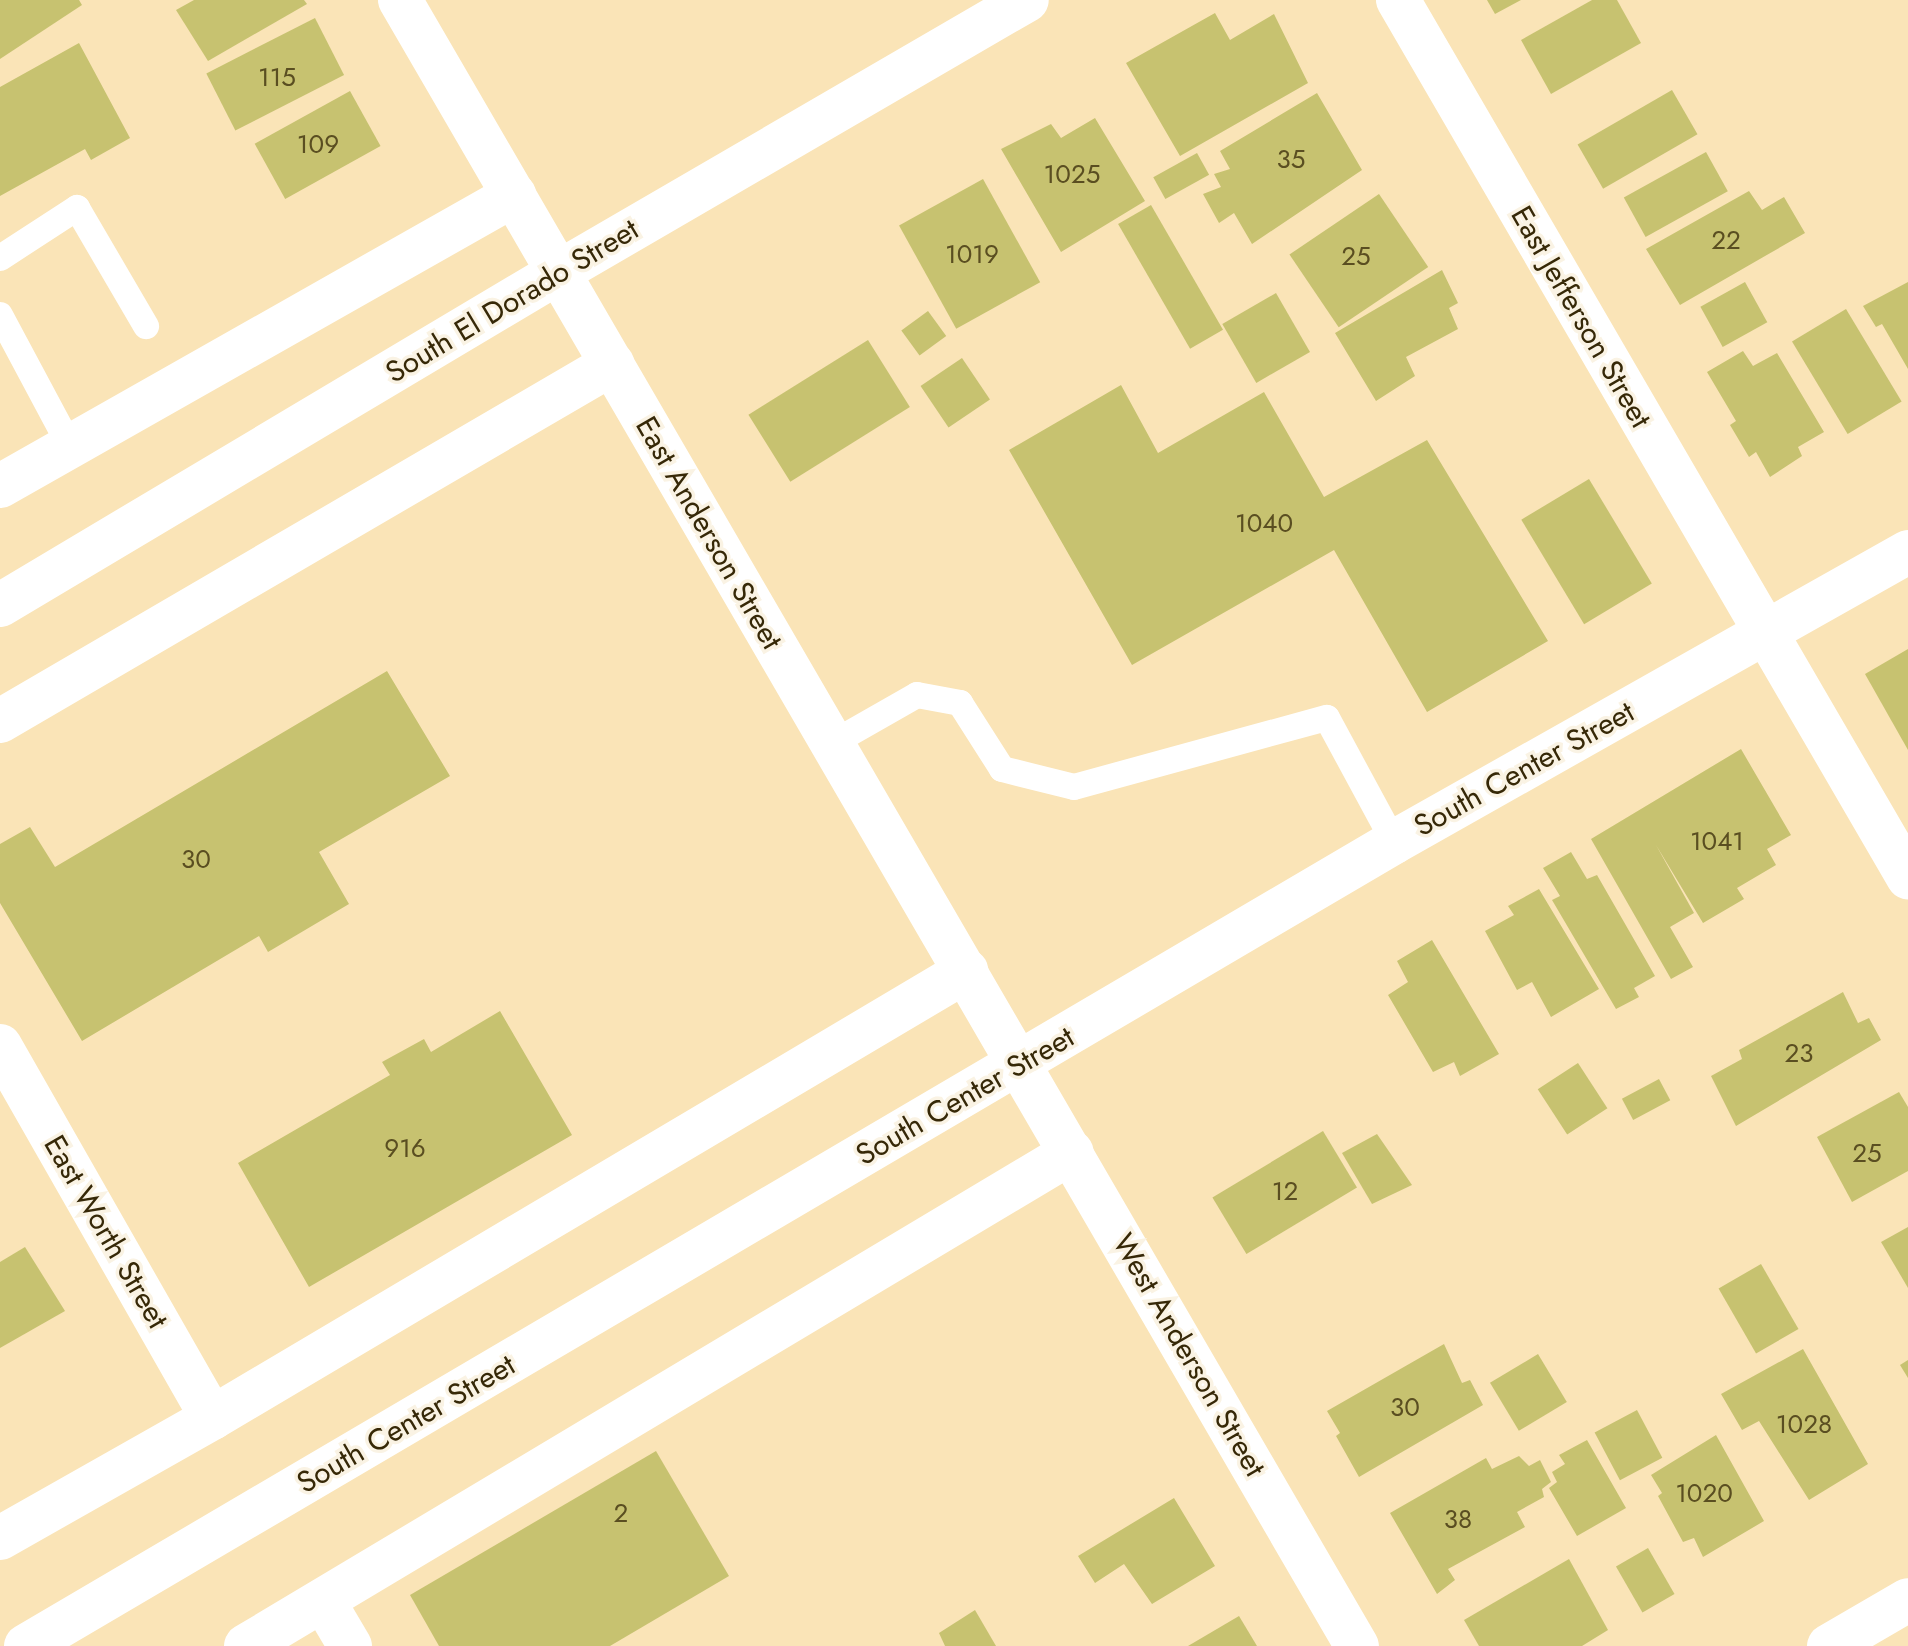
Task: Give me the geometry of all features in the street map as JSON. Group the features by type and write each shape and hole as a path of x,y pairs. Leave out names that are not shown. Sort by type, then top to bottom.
{"street":[{"name":"East Anderson Street","path":"400,0 831,744 1021,1064"},
{"name":"South El Dorado Street","path":"0,605 559,272 1027,0"},
{"name":"East Jefferson Street","path":"1398,0 1908,877"},
{"path":"0,486 514,195"},
{"path":"0,721 612,364"},
{"name":"South Center Street","path":"27,1645 1021,1064 1394,842 1908,552"},
{"path":"0,1538 212,1418 966,971"},
{"name":"East Worth Street","path":"0,1046 212,1418"},
{"name":"West Anderson Street","path":"1021,1064 1357,1646"},
{"path":"246,1646 1072,1152"},
{"path":"1829,1646 1908,1600"},
{"path":"324,1602 350,1646"}],"lane":[{"path":"0,258 77,208 146,326"},
{"path":"0,315 70,446"},
{"path":"831,744 917,695 946,700 960,703 1002,769 1074,787 1327,718 1394,842"}],"building":[{"path":"0,0 79,0 82,5 0,59"},
{"path":"194,0 304,0 307,4 208,61 176,10"},
{"path":"1487,0 1521,0 1495,14"},
{"path":"1592,0 1617,0 1641,43 1551,94 1521,40"},
{"path":"1215,13 1230,40 1274,14 1308,83 1180,156 1126,63"},
{"path":"315,18 344,75 235,130 206,73"},
{"path":"79,43 130,138 91,160 85,149 0,196 0,87"},
{"path":"1672,90 1698,134 1603,189 1578,144"},
{"path":"350,91 381,146 285,199 255,144"},
{"path":"1317,93 1362,170 1252,244 1234,213 1219,223 1203,194 1221,187 1214,174 1230,169 1220,151"},
{"path":"1095,118 1145,201 1061,252 1001,149 1051,124 1061,138"},
{"path":"1706,152 1728,191 1646,237 1624,198"},
{"path":"1197,153 1209,175 1165,199 1153,177"},
{"path":"983,179 1040,282 956,329 899,226"},
{"path":"1749,191 1762,210 1784,197 1805,233 1680,305 1646,249"},
{"path":"1379,194 1428,267 1339,327 1289,254"},
{"path":"1151,205 1223,330 1190,349 1118,224"},
{"path":"1442,270 1458,303 1449,308 1458,329 1406,357 1415,376 1376,401 1335,333"},
{"path":"1745,282 1767,322 1723,347 1700,307"},
{"path":"1908,282 1908,369 1882,324 1876,327 1863,306"},
{"path":"1276,293 1310,352 1256,383 1222,324"},
{"path":"1846,309 1902,402 1848,434 1792,341"},
{"path":"928,311 946,336 920,355 901,330"},
{"path":"868,340 910,407 790,482 748,415"},
{"path":"1743,351 1753,366 1777,353 1824,432 1798,447 1802,456 1770,477 1756,452 1749,457 1730,425 1736,421 1707,372"},
{"path":"962,358 990,399 949,427 921,386"},
{"path":"1121,385 1158,453 1264,392 1324,497 1427,440 1548,641 1427,712 1334,550 1132,665 1009,450"},
{"path":"1589,479 1652,584 1584,624 1521,520"},
{"path":"1908,649 1908,750 1865,674"},
{"path":"387,671 450,776 319,852 349,904 268,952 259,936 82,1041 0,903 0,844 30,827 55,867"},
{"path":"1741,749 1791,835 1767,849 1776,865 1737,888 1744,899 1703,923 1656,845 1694,913 1670,927 1693,967 1671,979 1591,839"},
{"path":"1571,852 1587,879 1597,875 1655,976 1634,988 1639,997 1616,1009 1552,900 1560,896 1543,868"},
{"path":"1539,889 1599,989 1551,1017 1532,982 1517,990 1485,931 1514,915 1508,906"},
{"path":"1432,940 1499,1054 1460,1076 1454,1062 1433,1072 1388,995 1408,982 1397,961"},
{"path":"1843,992 1858,1023 1869,1018 1881,1040 1736,1126 1711,1076 1742,1059 1739,1050"},
{"path":"500,1011 572,1135 309,1287 238,1163 390,1075 382,1062 424,1039 431,1052"},
{"path":"1578,1063 1607,1108 1567,1134 1538,1089"},
{"path":"1659,1079 1670,1100 1633,1120 1622,1099"},
{"path":"1899,1092 1908,1107 1908,1171 1852,1202 1817,1137"},
{"path":"1323,1131 1357,1188 1246,1254 1212,1197"},
{"path":"1377,1134 1412,1185 1372,1204 1342,1153"},
{"path":"1908,1227 1908,1288 1881,1242"},
{"path":"25,1247 65,1311 0,1348 0,1262"},
{"path":"1761,1264 1798,1329 1756,1353 1719,1288"},
{"path":"1444,1344 1462,1383 1470,1380 1483,1405 1359,1477 1336,1436 1340,1433 1327,1411"},
{"path":"1803,1349 1868,1464 1809,1500 1759,1421 1742,1430 1721,1394"},
{"path":"1538,1354 1567,1402 1519,1431 1490,1383"},
{"path":"1908,1360 1908,1378 1900,1365"},
{"path":"1637,1410 1662,1458 1620,1480 1595,1433"},
{"path":"1716,1435 1764,1521 1703,1557 1694,1538 1683,1542 1658,1496 1662,1493 1651,1475"},
{"path":"1587,1440 1626,1508 1577,1536 1549,1488 1557,1482 1552,1472 1565,1464 1559,1455"},
{"path":"656,1451 729,1576 610,1646 439,1646 410,1595"},
{"path":"1519,1456 1529,1466 1540,1460 1551,1482 1542,1489 1544,1497 1517,1512 1525,1527 1448,1569 1455,1580 1437,1594 1390,1513 1486,1458 1492,1469"},
{"path":"1174,1498 1215,1566 1152,1604 1124,1564 1095,1583 1078,1556"},
{"path":"1648,1548 1674,1594 1642,1612 1616,1566"},
{"path":"1569,1559 1608,1630 1582,1646 1479,1646 1464,1620"},
{"path":"975,1610 996,1646 945,1646 939,1633"},
{"path":"1239,1616 1257,1646 1188,1646"}]}
